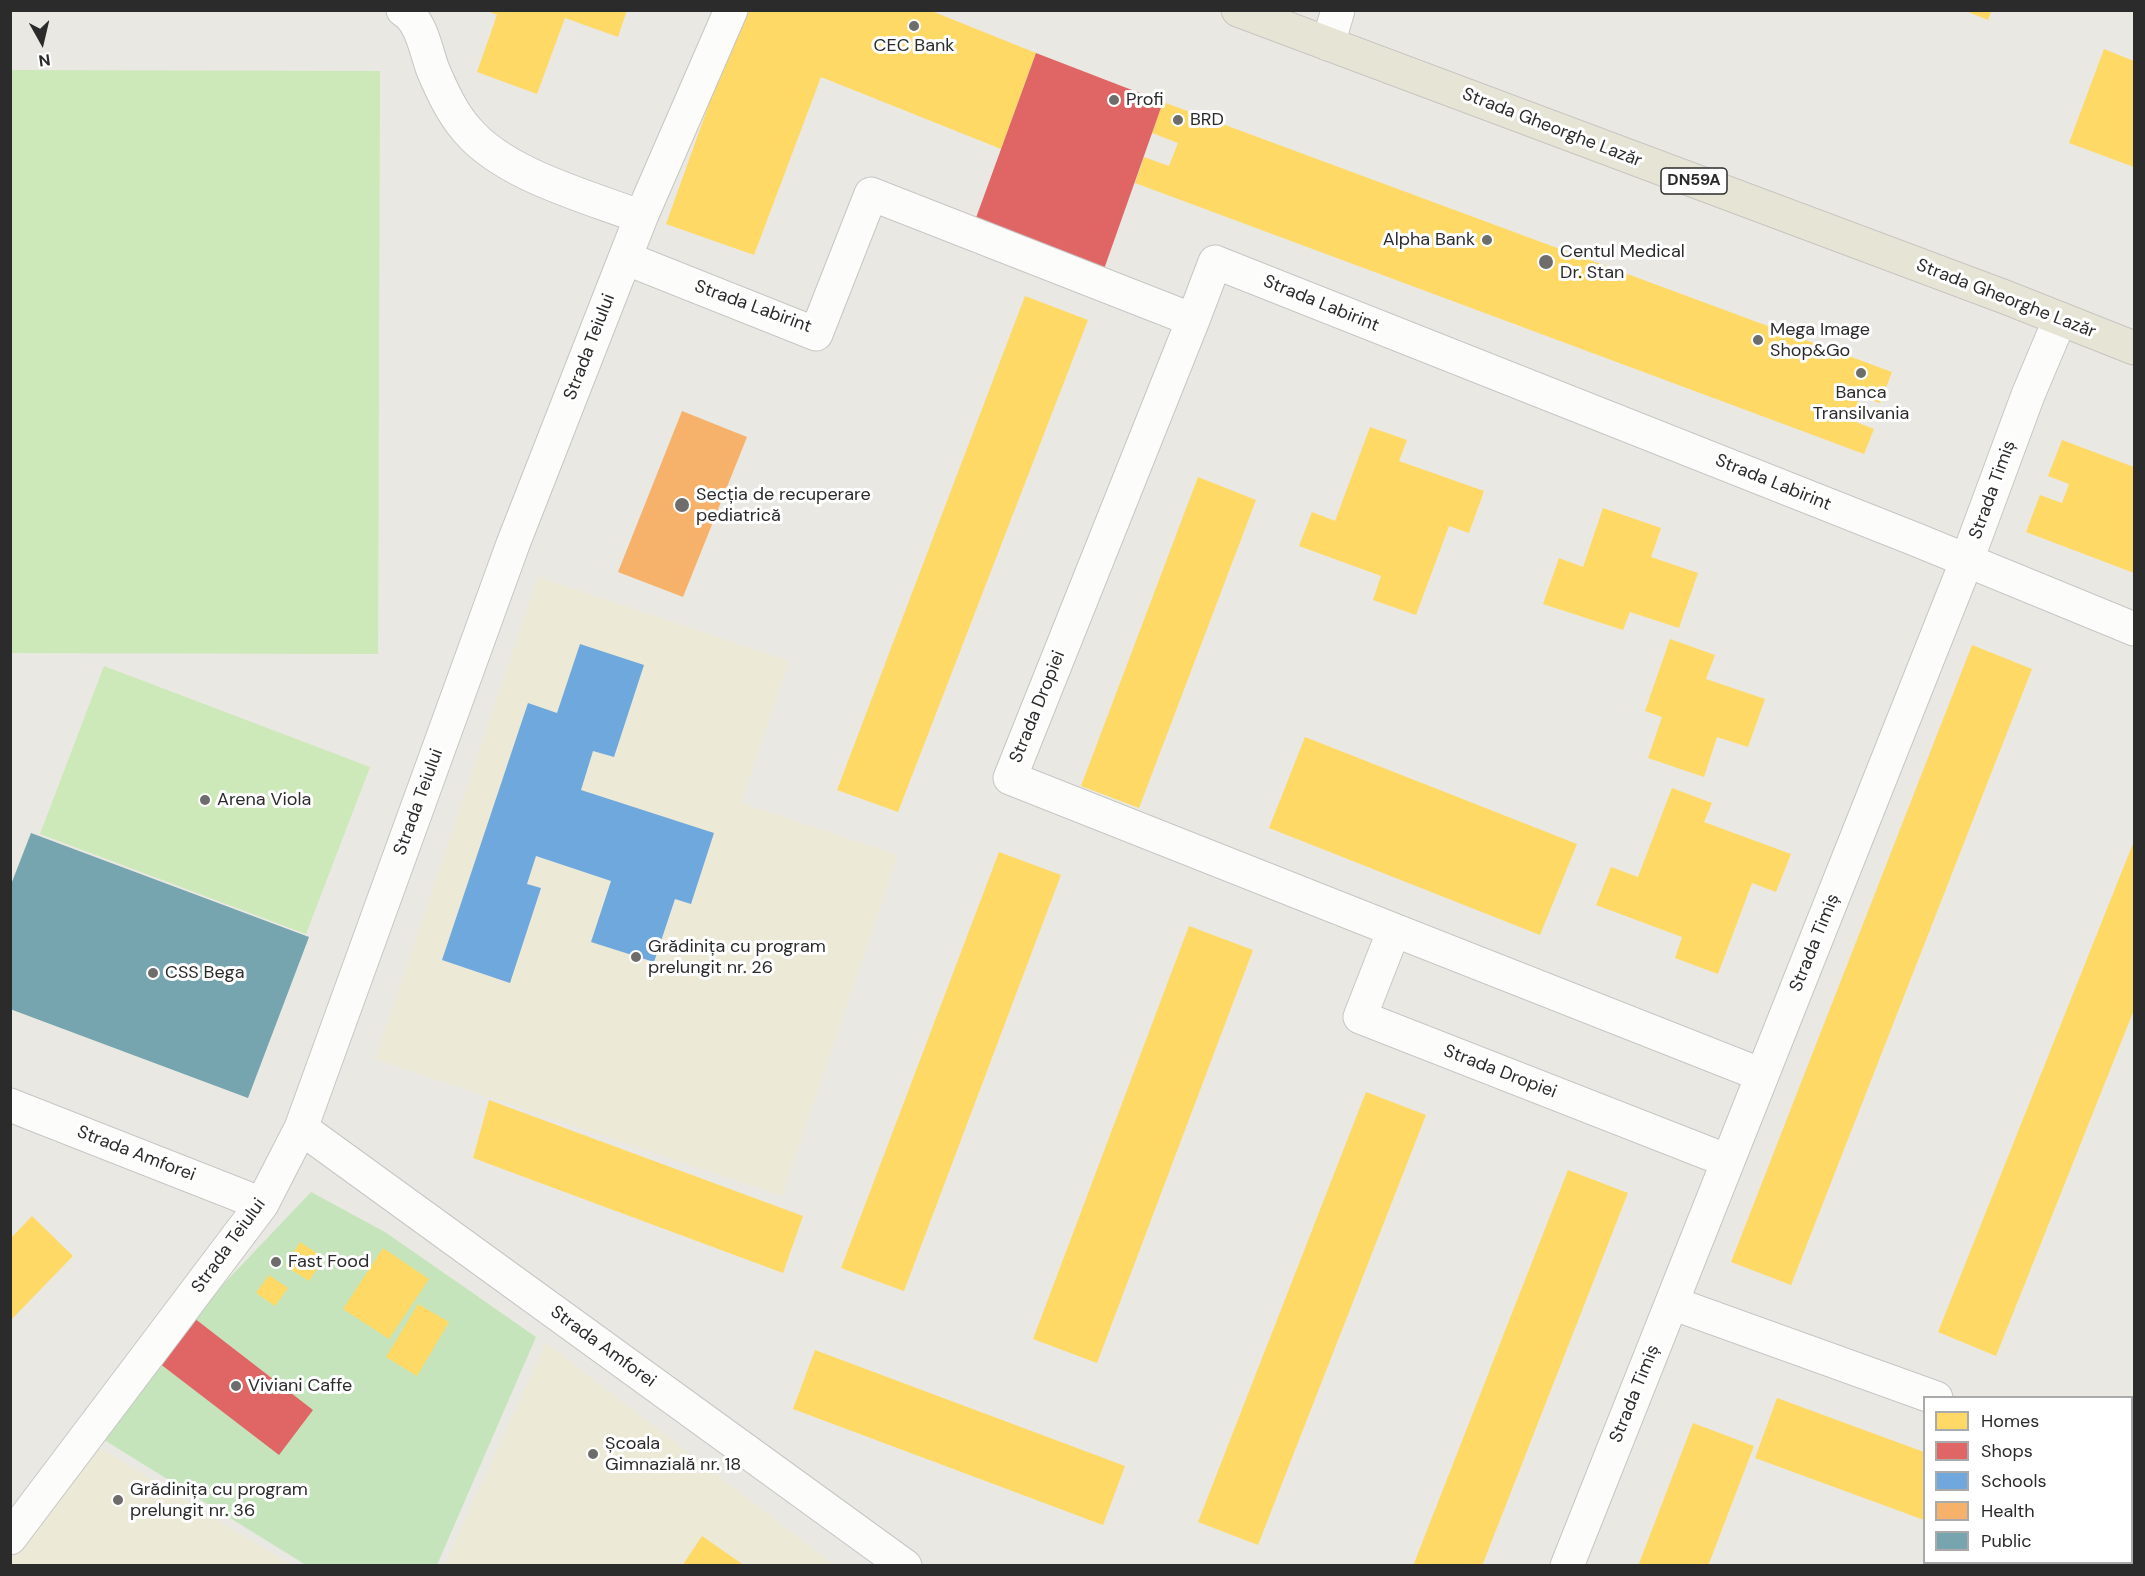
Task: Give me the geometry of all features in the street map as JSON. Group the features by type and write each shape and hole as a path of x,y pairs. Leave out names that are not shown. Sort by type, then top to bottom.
{"main road":[{"name":"Strada Gheorghe Lazăr","path":"1238,10 2134,348"}],"street":[{"path":"403,10 413,19 450,105 467,130 489,152 514,167 642,217"},
{"name":"Strada Teiului","path":"10,1538 262,1204 301,1128 513,544 625,258 730,10"},
{"path":"1328,44 1338,10"},
{"name":"Strada Labirint","path":"625,258 816,334 872,194 1193,320 1215,262 1967,560 2134,630"},
{"name":"Strada Timiș","path":"1567,1566 1967,560 2028,395 2060,319"},
{"name":"Strada Dropiei","path":"1193,320 1010,778 1762,1075"},
{"name":"Strada Dropiei","path":"1394,930 1360,1017 1728,1161"},
{"name":"Strada Amforei","path":"10,1105 262,1204"},
{"name":"Strada Amforei","path":"301,1128 905,1566"},
{"path":"1672,1303 1930,1396"}],"shaded area":[{"name":"Grădinița cu program prelungit nr. 26","path":"538,577 789,661 741,803 898,855 782,1196 375,1059"},
{"name":"Școala Gimnazială nr. 18","path":"546,1343 834,1565 444,1566"},
{"name":"Grădinița cu program prelungit nr. 36","path":"94,1444 291,1565 11,1566 10,1556"}],"green space":[{"path":"11,70 380,71 378,654 11,653"},
{"name":"Arena Viola","path":"104,666 370,767 306,934 40,834"},
{"path":"311,1192 385,1232 536,1337 437,1565 306,1565 101,1438 216,1292"}],"building: Homes":[{"path":"485,10 627,10 618,37 565,18 537,94 477,72 497,15"},
{"path":"745,10 929,10 1036,53 1001,149 821,77 754,255 666,224 742,12"},
{"path":"1963,10 1992,10 1988,20"},
{"path":"2104,49 2134,61 2134,167 2069,143"},
{"path":"1163,102 1892,372 1880,403 1860,396 1851,420 1874,429 1864,454 1135,183 1144,157 1169,166 1178,143 1152,133"},
{"path":"1025,296 1088,320 898,812 837,790"},
{"path":"1370,427 1407,440 1399,461 1484,491 1469,533 1449,526 1416,615 1373,600 1381,576 1299,546 1312,512 1335,521"},
{"path":"2062,440 2134,467 2134,573 2026,532 2040,495 2062,503 2069,484 2048,476"},
{"path":"1198,477 1256,500 1139,808 1081,786"},
{"path":"1603,508 1661,528 1651,557 1698,573 1679,628 1630,612 1623,630 1543,604 1559,558 1583,567"},
{"path":"1670,639 1715,655 1706,679 1765,699 1748,747 1717,737 1704,777 1648,758 1662,717 1645,711"},
{"path":"1972,645 2032,669 1791,1285 1731,1262"},
{"path":"1305,737 1577,844 1540,935 1269,828"},
{"path":"1672,788 1712,803 1704,822 1791,854 1776,892 1752,883 1718,974 1675,958 1682,937 1596,905 1611,867 1638,877"},
{"path":"2134,841 2134,1010 1996,1356 1938,1332"},
{"path":"999,852 1061,875 904,1291 841,1268"},
{"path":"1189,926 1253,950 1097,1363 1033,1339"},
{"path":"1366,1092 1426,1115 1258,1545 1198,1522"},
{"path":"489,1100 803,1216 783,1273 473,1158"},
{"path":"1568,1170 1628,1193 1482,1566 1413,1566"},
{"path":"32,1216 73,1256 10,1321 10,1239"},
{"path":"300,1242 324,1258 309,1281 285,1266"},
{"path":"383,1248 429,1279 389,1339 343,1309"},
{"path":"269,1275 288,1288 275,1306 256,1293"},
{"path":"418,1304 449,1322 417,1376 386,1357"},
{"path":"815,1350 1125,1466 1103,1525 793,1409"},
{"path":"1777,1398 1923,1452 1923,1520 1755,1458"},
{"path":"1693,1423 1754,1446 1708,1566 1638,1566"},
{"path":"702,1536 745,1566 682,1566"},
{"path":"2044,1564 2065,1564 2064,1566"}],"building: Shops":[{"path":"1036,53 1163,102 1103,272 973,226"},
{"name":"Viviani Caffe","path":"194,1318 313,1410 279,1455 159,1363"}],"building: Schools":[{"path":"580,644 644,665 614,757 593,751 581,790 714,833 691,904 675,899 654,962 591,942 611,881 536,856 527,884 541,888 510,983 442,960 528,703 557,713"}],"building: Health":[{"name":"Secția de recuperare pediatrică","path":"682,411 747,437 683,597 618,572"}],"building: Public":[{"name":"CSS Bega","path":"31,833 309,937 248,1098 10,1009 10,887"}],"place":[{"name":"CEC Bank","path":"914,26"},
{"name":"Profi","path":"1114,100"},
{"name":"BRD","path":"1178,120"},
{"name":"Alpha Bank","path":"1487,240"},
{"name":"Centul Medical Dr. Stan","path":"1546,262"},
{"name":"Mega Image Shop&Go","path":"1758,340"},
{"name":"Banca Transilvania","path":"1861,373"},
{"name":"Secția de recuperare pediatrică","path":"682,505"},
{"name":"Arena Viola","path":"205,800"},
{"name":"Grădinița cu program prelungit nr. 26","path":"636,957"},
{"name":"CSS Bega","path":"153,973"},
{"name":"Fast Food","path":"276,1262"},
{"name":"Viviani Caffe","path":"236,1386"},
{"name":"Școala Gimnazială nr. 18","path":"593,1454"},
{"name":"Grădinița cu program prelungit nr. 36","path":"118,1500"}]}
